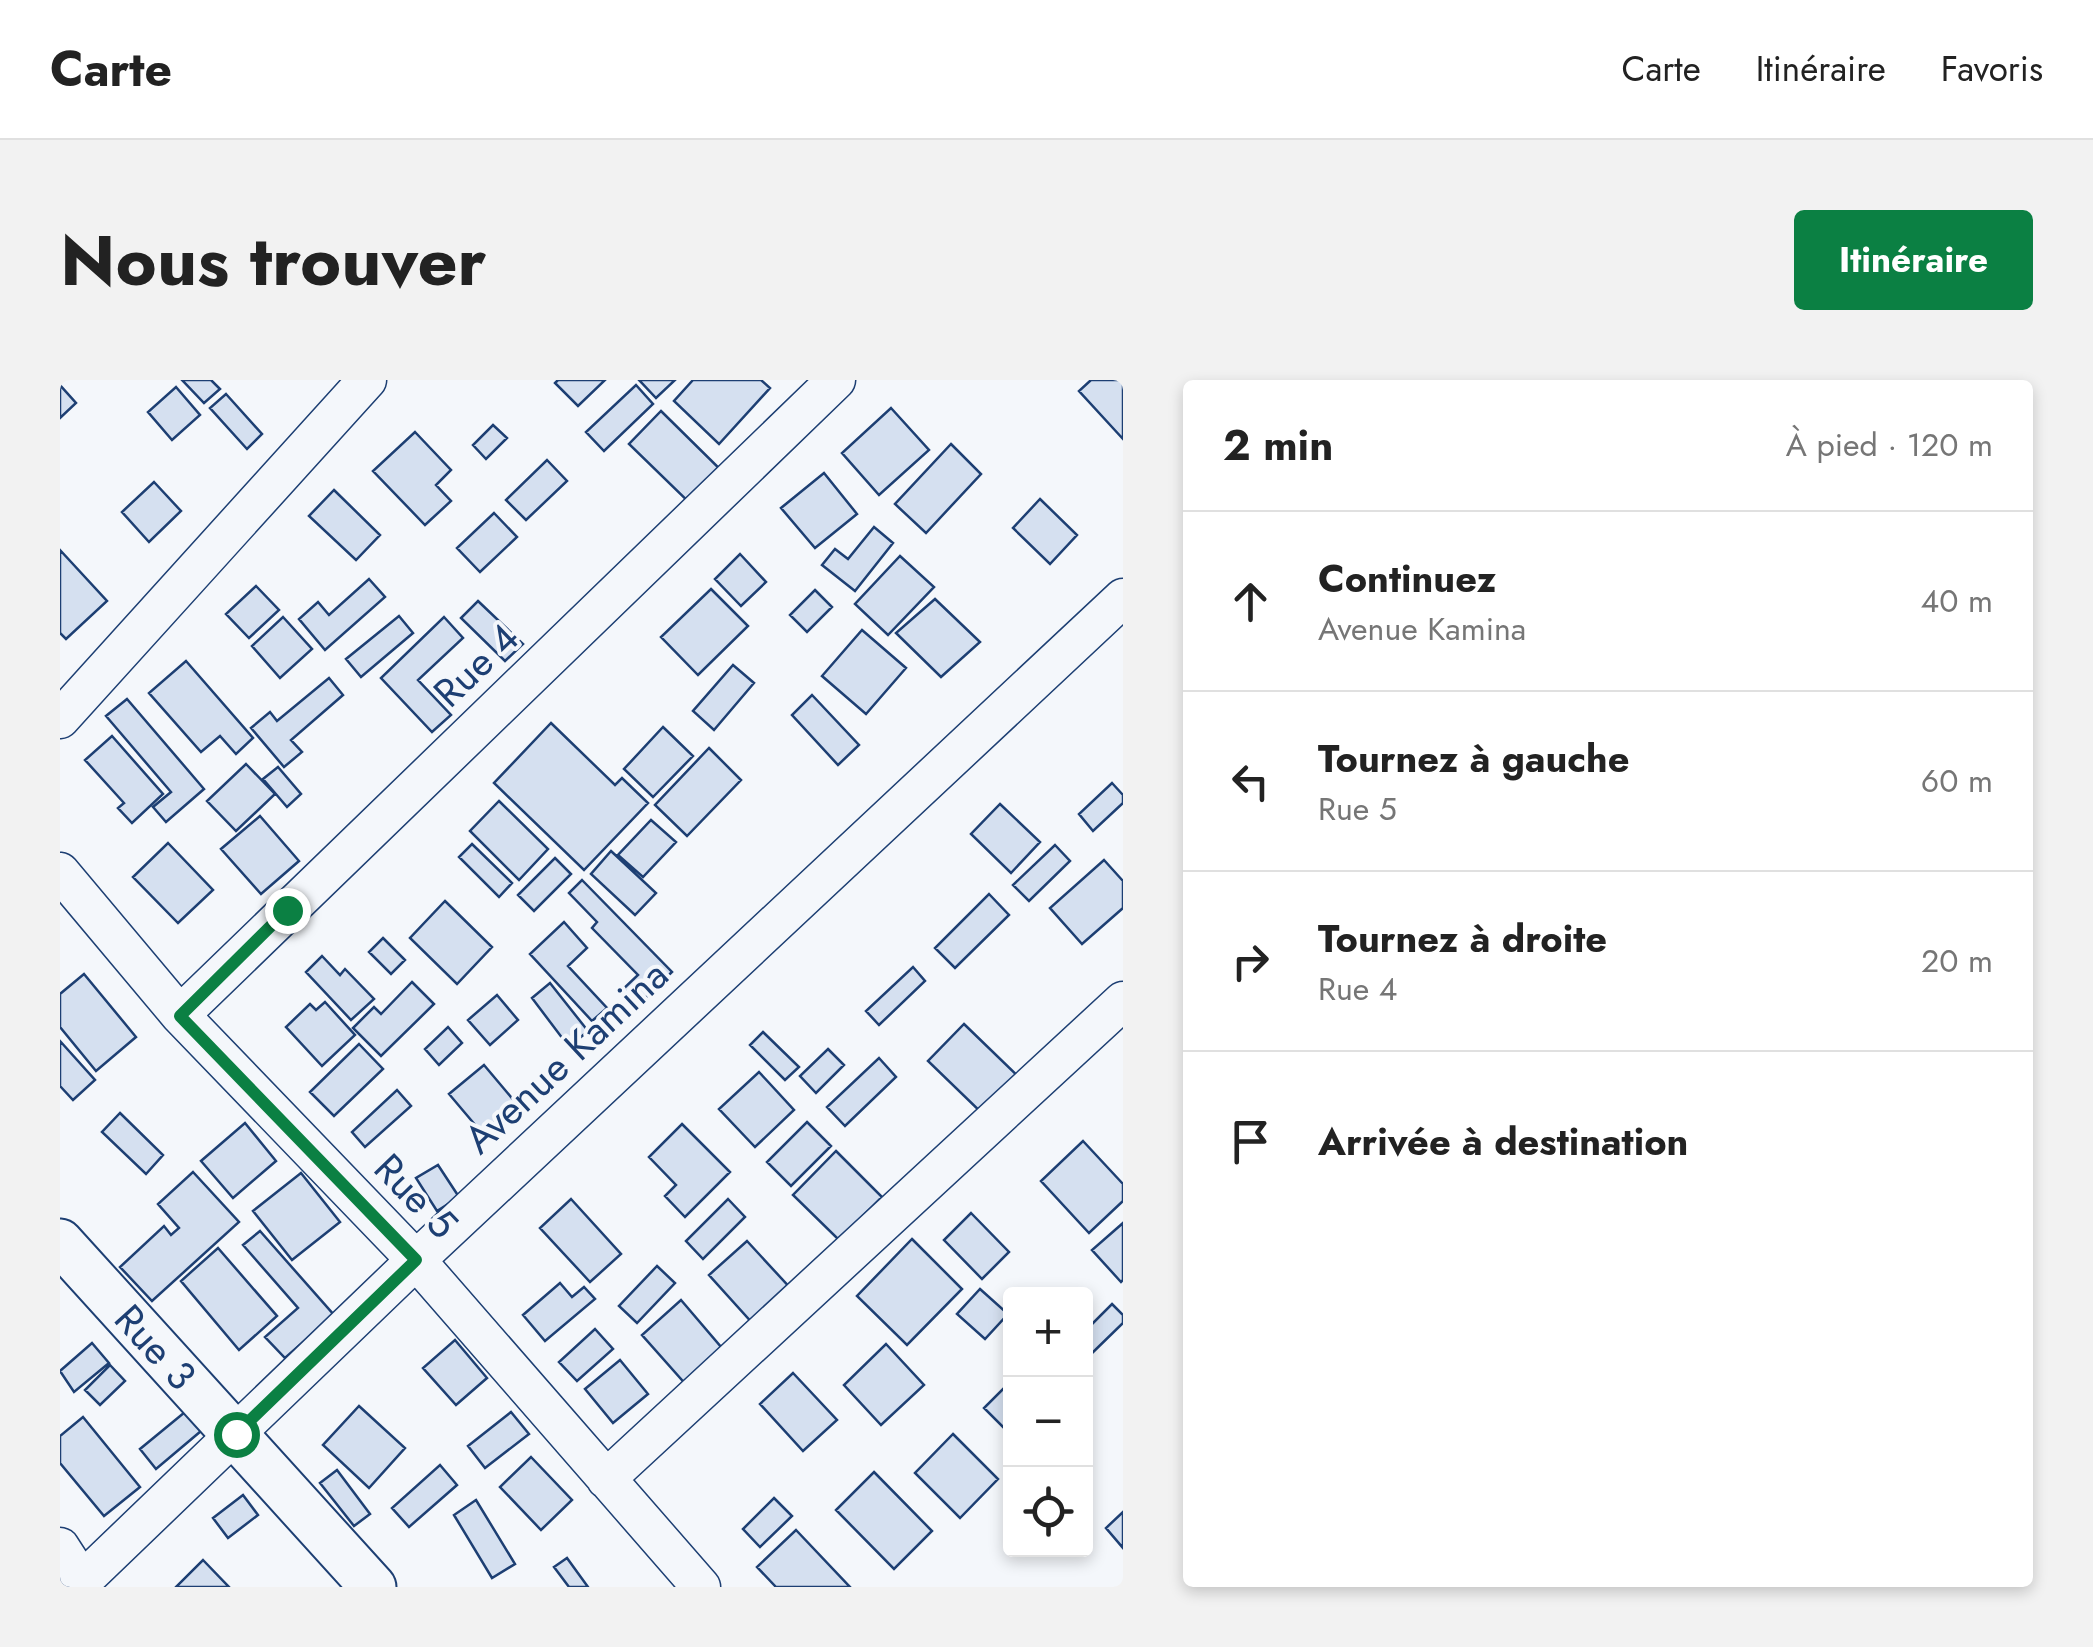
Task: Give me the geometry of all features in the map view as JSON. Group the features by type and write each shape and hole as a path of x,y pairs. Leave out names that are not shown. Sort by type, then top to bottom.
{"street":[{"path":"60,719 367,380"},
{"name":"Rue 4","path":"180,1016 836,380"},
{"name":"Avenue Kamina","path":"79,1584 416,1260 1123,598"},
{"name":"Rue 5","path":"60,872 180,1016 416,1260 700,1587"},
{"path":"606,1479 1123,1002"},
{"name":"Rue 3","path":"60,1242 373,1587"},
{"path":"60,1547 79,1584"}],"building":[{"path":"182,380 211,380 220,389 204,403"},
{"path":"605,380 578,406 555,383"},
{"path":"639,380 675,380 656,398"},
{"path":"693,380 761,380 770,388 719,444 674,401"},
{"path":"1091,380 1123,380 1123,439 1079,391"},
{"path":"60,385 76,403 60,418"},
{"path":"636,385 653,404 604,451 586,432"},
{"path":"176,387 200,415 172,440 148,412"},
{"path":"226,394 262,434 247,449 210,408"},
{"path":"891,408 929,450 879,495 842,453"},
{"path":"661,411 730,479 698,511 629,444"},
{"path":"493,425 507,438 486,459 473,445"},
{"path":"415,432 451,470 436,485 451,501 425,525 373,471"},
{"path":"951,444 981,474 926,533 895,504"},
{"path":"547,460 567,481 526,520 506,500"},
{"path":"824,473 857,514 815,548 781,508"},
{"path":"154,482 181,511 149,542 122,512"},
{"path":"334,490 380,535 356,560 309,516"},
{"path":"1040,499 1077,535 1050,564 1013,528"},
{"path":"494,513 517,537 480,572 457,548"},
{"path":"874,527 893,543 855,591 822,565 835,549 848,559"},
{"path":"60,550 107,601 66,639 60,633"},
{"path":"740,554 766,582 741,606 715,579"},
{"path":"900,556 934,587 888,635 855,604"},
{"path":"369,579 385,597 325,650 299,619 318,602 329,615"},
{"path":"256,586 279,610 249,638 226,614"},
{"path":"711,589 748,626 698,675 661,637"},
{"path":"815,590 832,607 807,632 790,615"},
{"path":"935,599 980,642 941,677 896,633"},
{"path":"478,601 523,644 505,661 461,618"},
{"path":"399,616 413,633 361,677 346,659"},
{"path":"283,617 312,649 280,678 252,646"},
{"path":"444,617 463,638 418,680 451,715 432,732 381,678"},
{"path":"862,630 906,668 866,714 822,676"},
{"path":"186,661 253,738 236,754 220,736 201,752 149,693"},
{"path":"733,665 754,683 714,730 693,711"},
{"path":"329,678 343,695 291,740 302,752 284,767 251,728 270,712 277,721"},
{"path":"812,695 859,745 838,765 792,715"},
{"path":"127,699 204,789 166,822 153,807 171,792 106,716"},
{"path":"551,723 615,785 622,778 648,803 584,870 494,783"},
{"path":"663,727 693,756 653,797 624,769"},
{"path":"112,736 163,794 132,823 118,808 124,803 85,760"},
{"path":"709,748 741,780 687,836 655,805"},
{"path":"246,764 275,794 236,831 207,801"},
{"path":"278,767 301,794 287,807 263,779"},
{"path":"1112,783 1123,795 1123,803 1093,831 1079,814"},
{"path":"499,801 548,849 519,880 470,831"},
{"path":"1000,804 1040,842 1011,873 971,834"},
{"path":"260,816 299,861 261,894 221,849"},
{"path":"651,820 676,842 643,877 618,855"},
{"path":"168,843 213,890 178,923 133,877"},
{"path":"472,844 512,883 499,897 459,857"},
{"path":"1055,845 1070,861 1029,901 1013,885"},
{"path":"611,851 656,893 635,915 591,874"},
{"path":"555,858 571,874 534,911 518,895"},
{"path":"1104,860 1123,881 1123,908 1082,944 1050,908"},
{"path":"582,880 672,972 636,1007 621,991 638,975 592,928 597,922 569,893"},
{"path":"989,894 1009,915 955,968 935,948"},
{"path":"445,901 492,947 457,984 410,938"},
{"path":"564,922 587,948 568,966 607,1008 592,1021 530,954"},
{"path":"383,938 405,960 391,974 369,952"},
{"path":"322,956 340,975 345,969 374,999 351,1020 306,972"},
{"path":"913,967 925,981 879,1025 866,1011"},
{"path":"84,974 136,1037 96,1071 60,1027 60,994"},
{"path":"412,982 434,1004 381,1056 353,1028 374,1007 381,1014"},
{"path":"550,983 588,1031 569,1047 532,998"},
{"path":"497,995 518,1020 490,1045 468,1020"},
{"path":"325,1002 355,1035 322,1066 286,1027 310,1004 316,1010"},
{"path":"964,1024 1025,1083 989,1120 928,1061"},
{"path":"448,1027 462,1043 439,1065 425,1049"},
{"path":"763,1032 799,1067 785,1080 750,1045"},
{"path":"60,1041 95,1080 73,1100 60,1086"},
{"path":"359,1044 383,1069 334,1116 310,1092"},
{"path":"828,1049 844,1065 816,1093 800,1076"},
{"path":"879,1058 896,1077 845,1126 827,1107"},
{"path":"484,1065 516,1103 482,1133 449,1094"},
{"path":"759,1072 794,1110 755,1147 719,1109"},
{"path":"397,1090 411,1106 365,1147 352,1132"},
{"path":"120,1113 163,1155 146,1174 102,1132"},
{"path":"807,1122 831,1146 791,1186 767,1162"},
{"path":"245,1123 276,1161 233,1198 201,1161"},
{"path":"682,1124 730,1172 685,1217 665,1196 676,1185 649,1157"},
{"path":"1083,1141 1123,1184 1123,1201 1089,1233 1041,1181"},
{"path":"836,1151 882,1197 839,1240 793,1195"},
{"path":"438,1165 459,1197 437,1211 416,1178"},
{"path":"193,1172 239,1222 152,1301 120,1267 164,1226 171,1235 179,1228 158,1204"},
{"path":"301,1173 340,1222 292,1260 253,1211"},
{"path":"571,1199 621,1254 590,1282 540,1228"},
{"path":"728,1199 745,1217 703,1259 686,1241"},
{"path":"971,1213 1009,1252 982,1279 944,1240"},
{"path":"1123,1223 1123,1280 1121,1282 1092,1250"},
{"path":"260,1231 334,1315 285,1358 265,1337 298,1308 243,1245"},
{"path":"912,1239 962,1289 907,1345 857,1296"},
{"path":"747,1241 793,1291 755,1326 709,1275"},
{"path":"218,1248 277,1316 239,1350 181,1281"},
{"path":"657,1266 675,1283 637,1323 619,1306"},
{"path":"560,1283 572,1297 584,1287 595,1299 545,1341 523,1315"},
{"path":"980,1289 1003,1310 1003,1319 985,1339 957,1314"},
{"path":"681,1300 727,1354 689,1388 642,1335"},
{"path":"1112,1304 1123,1315 1123,1323 1093,1352 1093,1323"},
{"path":"595,1329 613,1349 577,1381 559,1362"},
{"path":"455,1340 487,1378 456,1405 423,1368"},
{"path":"92,1343 109,1363 74,1392 60,1371"},
{"path":"886,1344 924,1385 881,1425 844,1385"},
{"path":"620,1360 648,1394 613,1423 585,1389"},
{"path":"110,1365 125,1381 100,1405 85,1390"},
{"path":"793,1373 837,1420 803,1451 760,1404"},
{"path":"1003,1389 1003,1427 984,1408"},
{"path":"359,1406 405,1448 369,1488 323,1445"},
{"path":"185,1412 201,1431 156,1469 140,1449"},
{"path":"511,1412 529,1434 485,1468 468,1446"},
{"path":"83,1417 140,1487 104,1516 60,1463 60,1436"},
{"path":"953,1434 998,1479 960,1518 915,1473"},
{"path":"531,1457 572,1500 541,1530 500,1487"},
{"path":"440,1465 457,1485 409,1527 392,1508"},
{"path":"337,1470 370,1514 354,1526 320,1483"},
{"path":"874,1472 932,1531 894,1569 836,1510"},
{"path":"243,1495 258,1515 228,1538 213,1518"},
{"path":"774,1498 792,1516 760,1547 743,1529"},
{"path":"476,1500 515,1564 492,1578 454,1515"},
{"path":"1123,1512 1123,1548 1106,1528"},
{"path":"796,1530 850,1587 776,1587 757,1567"},
{"path":"567,1558 588,1587 569,1587 554,1567"},
{"path":"203,1560 229,1587 176,1587"}],"route":[{"path":"236,1434 416,1260 180,1016 287,910"}]}
